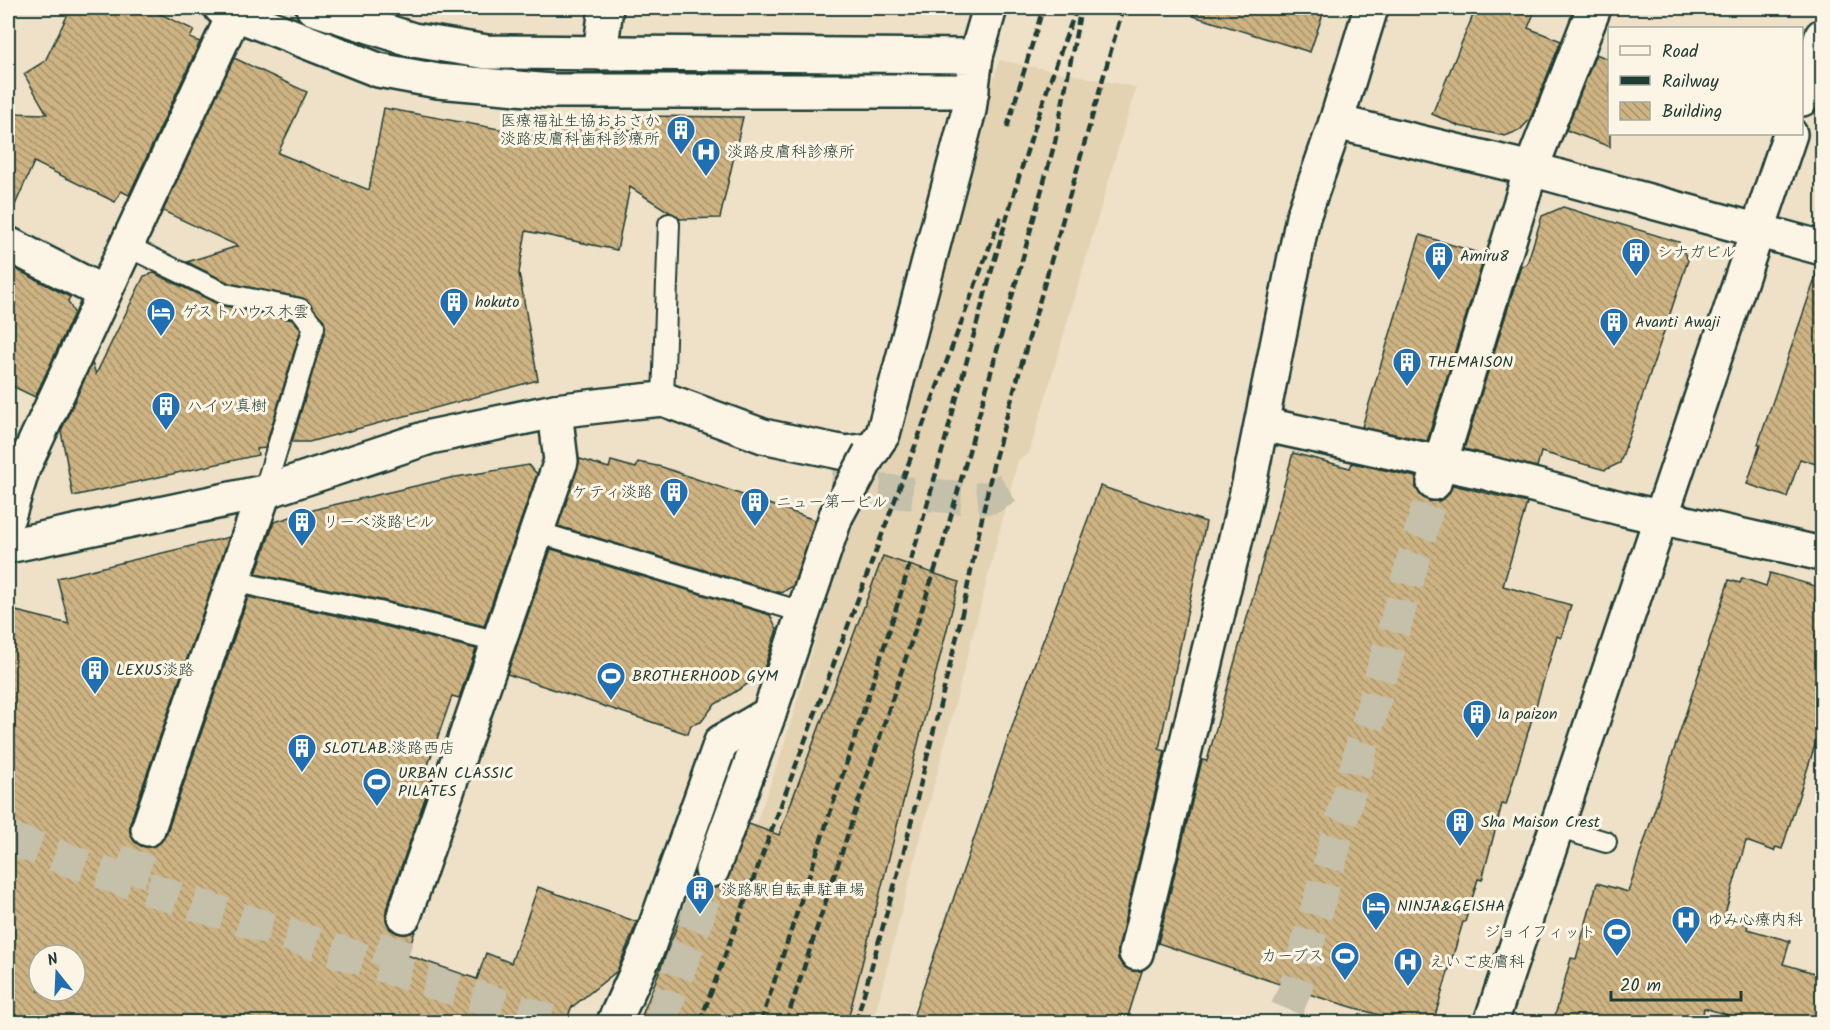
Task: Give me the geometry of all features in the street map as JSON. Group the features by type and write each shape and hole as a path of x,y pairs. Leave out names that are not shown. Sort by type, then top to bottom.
{"street":[{"path":"313,8 414,40 487,52 976,56"},
{"path":"600,53 606,8"},
{"path":"711,870 805,613 836,516 868,451 883,434 972,91 976,56 990,8"},
{"path":"1136,953 1262,424 1304,217 1371,8"},
{"path":"1437,474 1531,169 1594,8"},
{"path":"8,517 15,464 105,293 231,10 378,70 438,81 550,91 972,91"},
{"path":"1803,96 1822,36"},
{"path":"1336,122 1531,169 1822,249"},
{"path":"1491,1023 1790,135"},
{"path":"8,244 105,293"},
{"path":"8,546 264,492 430,437 555,411 663,399 764,436 845,453 868,451"},
{"path":"404,916 561,461 555,411"},
{"path":"1262,424 1437,474 1661,516 1822,554"},
{"path":"148,829 264,492"},
{"path":"614,1023 647,950 721,742 769,714"}],"lane":[{"path":"663,399 669,224"},
{"path":"127,246 225,294 300,309 314,327 264,492"},
{"path":"537,532 805,613"},
{"path":"232,581 379,612 498,642"},
{"path":"1557,827 1606,842"}],"shaded area":[{"path":"999,60 1136,87 1029,454 1018,460 873,1022 684,1022 780,757 855,512 891,446"}],"building":[{"path":"71,8 148,8 194,30 190,38 200,42 129,195 121,191 115,202 34,162 8,221 8,113 47,114 24,74 45,61"},
{"path":"1194,8 1325,8 1310,52 1193,16"},
{"path":"1476,8 1536,8 1528,28 1561,41 1530,119 1520,130 1505,136 1459,126 1432,114"},
{"path":"1596,54 1608,59 1610,147 1566,130"},
{"path":"234,58 307,92 278,153 369,190 384,108 549,138 552,120 575,125 577,119 635,131 635,116 743,117 720,218 680,219 630,187 617,250 526,231 519,273 538,380 309,442 292,442 325,330 324,320 303,298 229,283 187,262 238,246 163,211"},
{"path":"1563,207 1679,242 1688,260 1620,463 1605,470 1541,452 1537,467 1464,449 1521,266 1527,264 1542,216"},
{"path":"1420,235 1485,255 1427,441 1362,427"},
{"path":"8,265 70,297 68,301 74,313 35,397 8,384"},
{"path":"154,273 220,305 293,320 301,329 265,448 257,449 258,455 73,496 61,431 92,363 96,374 144,276"},
{"path":"1817,273 1822,274 1822,466 1800,459 1787,497 1747,484 1760,445 1758,444"},
{"path":"1293,453 1350,468 1352,463 1416,477 1416,488 1421,496 1429,501 1439,501 1446,497 1453,485 1527,503 1503,586 1571,605 1561,638 1557,636 1506,805 1502,804 1482,880 1478,879 1465,922 1463,922 1435,1016 1422,1023 1406,1023 1318,997 1158,943 1202,760 1207,761"},
{"path":"580,459 609,468 611,461 636,468 638,462 662,467 815,520 793,586 781,593 558,526"},
{"path":"529,465 537,474 484,626 381,600 256,574 274,522 320,508 450,478"},
{"path":"1100,486 1206,522 1159,749 1165,751 1118,949 1118,959 1124,967 1132,971 1142,971 1126,1023 911,1023 1023,695"},
{"path":"229,537 130,823 130,832 134,841 141,846 151,847 160,843 166,835 248,597 376,624 476,649 459,698 452,696 427,768 435,770 386,910 386,920 390,929 397,933 407,934 415,931 407,955 477,979 486,953 511,963 538,887 637,922 617,971 571,1008 566,1023 8,1023 8,629 12,610 69,624 57,578"},
{"path":"551,549 770,615 777,629 762,675 714,705 701,722 691,725 688,734 507,674"},
{"path":"883,556 959,582 847,1023 639,1023 696,878 706,888 716,888 724,884 749,824 779,835"},
{"path":"1770,573 1822,588 1822,723 1782,849 1776,847 1774,851 1746,841 1724,917 1748,924 1747,929 1790,941 1783,964 1822,975 1822,1023 1756,1023 1704,1008 1702,1023 1553,1023 1571,958 1576,959 1597,883 1628,892 1729,580 1740,583 1742,578 1766,586"}],"tunnel":[{"path":"831,486 977,499 992,497 1017,482"},
{"path":"1287,1009 1295,989 1434,484"},
{"path":"128,882 148,829"},
{"path":"8,838 128,882 553,1022"},
{"path":"660,1022 712,870"},
{"path":"387,968 404,916"}],"railway":[{"path":"1007,128 1043,8"},
{"path":"761,1022 893,618 931,491 1008,213 1029,144 1077,8"},
{"path":"856,1022 903,855 958,632 994,461 1123,8"},
{"path":"786,1022 942,548 1055,142 1079,18"},
{"path":"700,1022 1001,216"}],"place":[{"name":"医療福祉生協おおさか 淡路皮膚科歯科診療所","path":"681,156"},
{"name":"淡路皮膚科診療所","path":"706,178"},
{"name":"シナガビル","path":"1636,278"},
{"name":"Amiru8","path":"1439,282"},
{"name":"hokuto","path":"454,328"},
{"name":"ゲストハウス木雲","path":"161,338"},
{"name":"Avanti Awaji","path":"1614,348"},
{"name":"THEMAISON","path":"1407,388"},
{"name":"ハイツ真樹","path":"166,432"},
{"name":"ケティ淡路","path":"674,518"},
{"name":"ニュー第一ビル","path":"755,528"},
{"name":"リーベ淡路ビル","path":"302,548"},
{"name":"LEXUS淡路","path":"95,696"},
{"name":"BROTHERHOOD GYM","path":"611,702"},
{"name":"la paizon","path":"1477,740"},
{"name":"SLOTLAB.淡路西店","path":"302,774"},
{"name":"URBAN CLASSIC PILATES","path":"377,808"},
{"name":"Sha Maison Crest","path":"1460,848"},
{"name":"淡路駅自転車駐車場","path":"700,916"},
{"name":"NINJA&GEISHA","path":"1376,932"},
{"name":"ゆみ心療内科","path":"1686,946"},
{"name":"ジョイフィット","path":"1617,958"},
{"name":"カーブス","path":"1345,982"},
{"name":"えいご皮膚科","path":"1408,988"}]}
